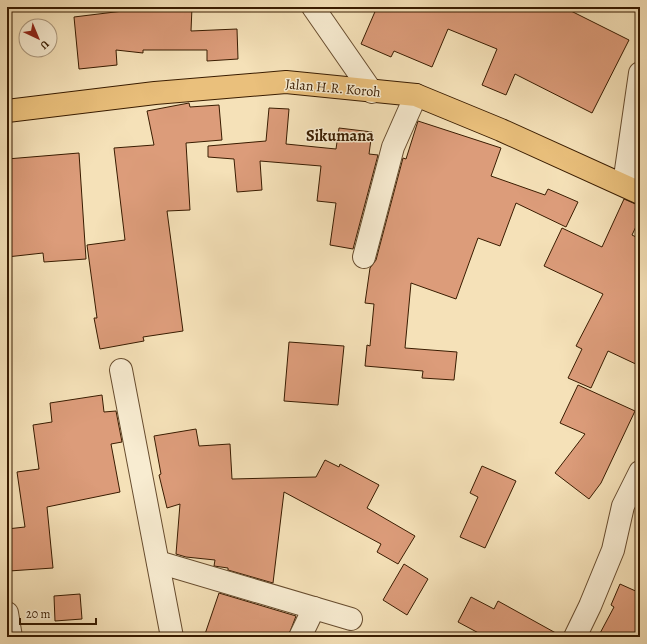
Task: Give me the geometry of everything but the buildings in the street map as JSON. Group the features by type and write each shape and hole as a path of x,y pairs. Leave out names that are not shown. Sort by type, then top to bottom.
{"main road":[{"name":"Jalan H.R. Koroh","path":"7,111 155,93 286,82 372,92 416,95 501,130 632,189"}],"street":[{"path":"313,7 372,92"},
{"path":"632,189 640,73"},
{"path":"364,257 393,148 416,95"},
{"path":"121,370 172,637"},
{"path":"575,637 590,606 613,550 623,506 640,472"},
{"path":"158,562 350,619"},
{"path":"300,637 314,608"},
{"path":"7,613 11,637"}],"district":[{"name":"Sikumana","path":"340,136"}]}
